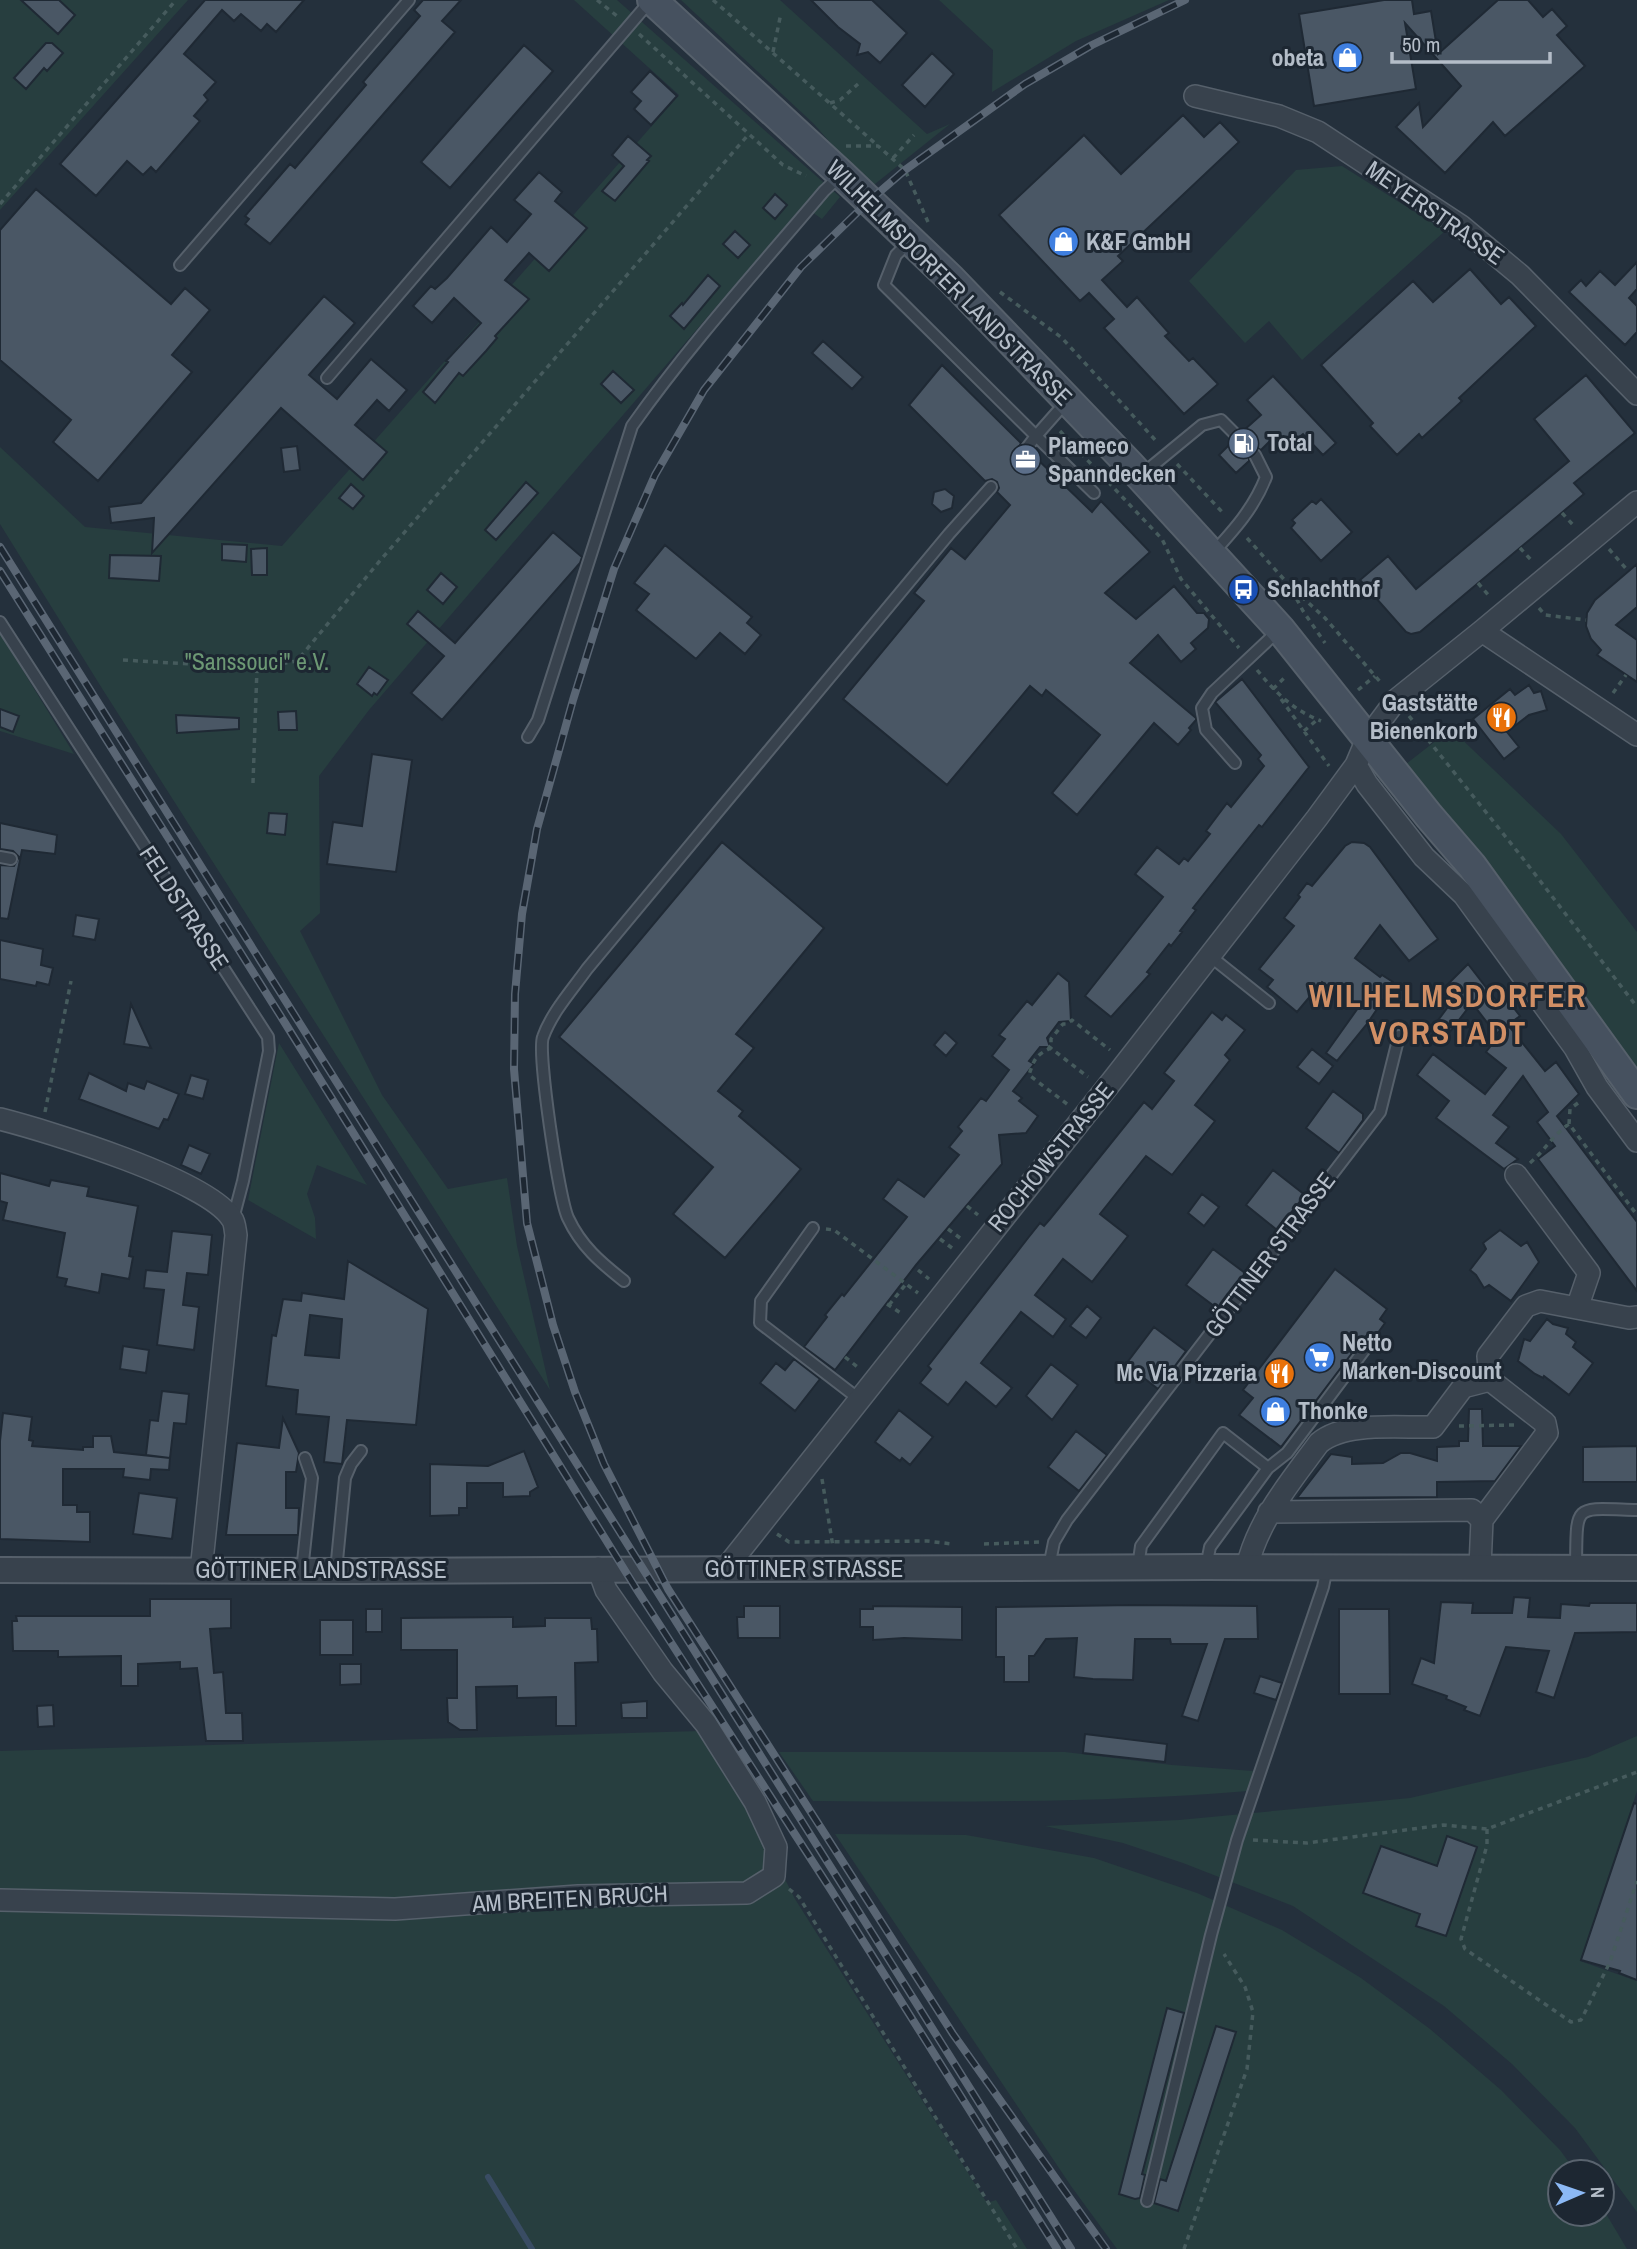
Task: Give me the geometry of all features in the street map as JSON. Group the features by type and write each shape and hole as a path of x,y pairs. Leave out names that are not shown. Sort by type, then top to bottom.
{"main road":[{"name":"WILHELMSDORFER LANDSTRASSE","path":"651,0 911,240 1068,400 1280,629 1472,866 1587,1044 1637,1094"}],"street":[{"name":"MEYERSTRASSE","path":"1195,96 1279,116 1318,132 1461,226 1520,275 1637,394"},
{"path":"1367,739 1396,700 1637,502"},
{"path":"1482,631 1637,734"},
{"name":"ROCHOWSTRASSE","path":"726,1568 761,1524 852,1394 1210,956 1356,765 1367,739"},
{"name":"WILHELMSDORFER LANDSTRASSE","path":"1356,765 1367,784 1424,857 1464,895 1587,1044 1597,1087 1637,1141"},
{"path":"0,1119 99,1149 154,1170 214,1201 233,1219"},
{"path":"1516,1175 1590,1273 1577,1308"},
{"name":"FELDSTRASSE","path":"201,1571 236,1234 233,1219"},
{"path":"1480,1567 1482,1520 1547,1433 1545,1423 1490,1380 1488,1356 1526,1306 1540,1301 1629,1318 1637,1317"},
{"path":"1247,1567 1251,1547 1269,1512 1319,1443 1329,1434 1346,1429 1433,1427 1463,1387 1490,1380"},
{"path":"1269,1512 1472,1510 1482,1520"},
{"path":"598,1568 606,1590 663,1672 706,1724 755,1802 776,1847 774,1876"},
{"name":"GÖTTINER STRASSE","path":"642,1569 1637,1568"},
{"name":"GÖTTINER LANDSTRASSE","path":"0,1570 642,1569"},
{"name":"AM BREITEN BRUCH","path":"0,1900 395,1909 578,1896 747,1893 774,1876"}],"lane":[{"path":"180,265 409,0"},
{"name":"WILHELMSDORFER LANDSTRASSE","path":"327,377 651,0"},
{"path":"528,737 538,720 632,426 657,390 726,307 824,191 842,175"},
{"path":"911,240 896,255 884,285 1094,493"},
{"path":"1026,449 1068,400"},
{"path":"1140,476 1202,425 1221,420 1238,437"},
{"path":"1212,554 1257,500 1266,477 1255,455"},
{"path":"624,1281 591,1256 567,1216 555,1162 542,1039 559,1007 587,969 941,543 991,487"},
{"name":"FELDSTRASSE","path":"0,622 268,1037 270,1051 233,1219"},
{"path":"1235,763 1206,730 1202,708 1212,693 1280,629"},
{"path":"1210,956 1269,1003"},
{"name":"GÖTTINER STRASSE","path":"1049,1567 1054,1542 1068,1520 1380,1112 1399,1036"},
{"path":"813,1228 761,1301 760,1323 852,1394"},
{"path":"1206,1567 1210,1547 1268,1468 1287,1453 1365,1349"},
{"path":"1138,1567 1141,1546 1223,1433 1268,1468"},
{"path":"336,1571 345,1478 361,1451"},
{"path":"302,1571 312,1478 305,1458"},
{"path":"1576,1568 1576,1521 1581,1513 1590,1509 1637,1510"},
{"path":"1147,2201 1211,1935 1237,1840 1324,1587 1327,1567"}],"path":[{"path":"0,204 176,0"},
{"path":"123,660 257,668 297,661 378,563 748,135 629,25 597,0"},
{"path":"713,0 878,146"},
{"path":"772,53 781,13"},
{"path":"830,103 840,100 858,84"},
{"path":"893,158 914,135"},
{"path":"1597,536 1628,571"},
{"path":"1289,585 1325,618 1396,700 1637,1007"},
{"path":"1527,594 1545,615 1586,620"},
{"path":"253,783 257,668"},
{"path":"1273,689 1293,670"},
{"path":"1281,699 1329,765 1330,772"},
{"path":"44,1116 71,981"},
{"path":"1049,1047 1051,1039 1063,1024 1072,1020 1110,1050"},
{"path":"1102,1059 1117,1040"},
{"path":"1049,1047 1088,1077"},
{"path":"1049,1047 1042,1050 1030,1065 1029,1075 1067,1104 1074,1095"},
{"path":"1081,1086 1095,1068"},
{"path":"1597,1087 1570,1109 1569,1124 1637,1215"},
{"path":"1516,1175 1542,1152 1554,1135 1569,1124"},
{"path":"967,1206 978,1215 972,1223"},
{"path":"813,1228 834,1230 918,1293 929,1279 918,1270"},
{"path":"948,1229 961,1238"},
{"path":"945,1258 967,1231"},
{"path":"940,1239 953,1248"},
{"path":"906,1284 888,1305 902,1314 910,1304"},
{"path":"845,1357 860,1368 852,1394"},
{"path":"1433,1427 1545,1423"},
{"path":"761,1524 789,1542 927,1541 959,1544"},
{"path":"979,1544 1054,1542"},
{"path":"1237,1840 1307,1843 1443,1825 1488,1829 1637,1772"},
{"path":"1488,1829 1487,1845 1461,1939 1465,1949 1571,2022 1581,2020 1610,1962 1637,1881"},
{"path":"774,1876 799,1897 1017,2249"},
{"path":"1184,2249 1247,2069 1253,2012 1245,1987 1211,1935"}],"green space":[{"path":"0,0 188,0 0,210"},
{"name":"\"Sanssouci\" e.V.","path":"574,0 617,0 840,197 822,219 803,206 369,710 319,776 320,913 300,931 382,1095 448,1189 507,1178 517,1246 550,1390 0,524 0,447 85,527 282,546 679,95"},
{"path":"681,0 780,0 927,134 950,124 870,188 814,124"},
{"path":"939,0 1169,0 1076,41 992,92 993,50"},
{"path":"1342,166 1445,231 1302,360 1269,321 1245,343 1189,281 1296,170"},
{"path":"0,633 74,754 0,731"},
{"path":"1451,729 1561,834 1637,932 1637,1068 1519,907 1406,764"},
{"path":"279,1043 367,1185 317,1165 307,1194 315,1218 316,1239 248,1200"},
{"path":"700,1731 749,1808 795,1899 987,2203 996,2200 1027,2249 0,2249 0,1751"},
{"path":"1637,1736 1637,1791 1580,1961 1637,1981 1637,2212 1616,2184 1616,2158 1597,2158 1575,2128 1512,2064 1444,2006 1293,1906 1123,1843 1045,1826 1179,1820 1410,1798 1588,1757"},
{"path":"779,1752 1065,1752 1172,1765 1253,1771 1248,1791 1194,1795 1030,1801 813,1801"},
{"path":"835,1834 966,1835 1094,1858 1197,1893 1282,1930 1361,1978 1430,2029 1501,2090 1560,2150 1566,2158 1546,2158 1546,2228 1614,2228 1627,2249 1117,2249 1071,2186"}],"building":[{"path":"21,0 59,0 75,15 58,34"},
{"path":"205,0 304,0 276,32 267,24 261,31 241,14 234,21 222,10 184,54 216,82 204,95 208,100 194,116 200,121 156,172 151,167 143,175 127,161 96,196 60,164"},
{"path":"423,0 461,0 442,21 455,32 270,244 245,224 249,219 245,216 290,164 295,168 366,85 363,82 420,16 414,10"},
{"path":"811,0 872,0 907,33 880,63 868,52 857,55 860,44"},
{"path":"1384,0 1412,0 1414,14 1431,11 1438,54 1498,0 1528,0 1543,17 1552,9 1567,26 1557,35 1585,66 1505,136 1493,122 1445,173 1396,127 1419,103 1423,127 1461,86 1405,23 1416,89 1314,106 1299,14"},
{"path":"46,43 52,43 63,53 47,71 44,68 26,89 14,78"},
{"path":"524,45 553,71 450,188 421,162"},
{"path":"932,53 954,74 925,107 902,85"},
{"path":"650,71 677,96 651,125 634,109 641,101 631,92"},
{"path":"1183,115 1204,137 1220,122 1239,142 1118,256 1123,261 1102,280 1127,307 1137,297 1169,333 1165,336 1189,361 1193,358 1218,384 1184,414 1104,328 1114,319 1089,293 1080,301 999,215 1084,135 1121,174"},
{"path":"628,136 651,156 615,201 602,191 624,166 612,155"},
{"path":"539,172 562,192 555,201 587,228 549,271 529,253 505,280 529,299 495,336 497,338 486,351 463,376 459,373 435,403 423,392 448,362 446,361 481,323 454,298 432,323 413,306 431,286 435,289 447,278 491,227 507,242 531,214 514,200"},
{"path":"36,189 171,304 185,288 210,310 172,355 192,372 98,481 53,442 71,420 0,360 0,230"},
{"path":"775,194 787,205 775,219 763,208"},
{"path":"735,231 750,245 738,258 723,244"},
{"path":"1637,262 1637,289 1629,298 1637,306 1637,332 1625,345 1569,292 1581,280 1586,286 1600,271 1615,285"},
{"path":"1470,269 1501,304 1509,297 1536,326 1459,398 1462,401 1422,438 1419,434 1397,455 1370,426 1373,423 1321,365 1413,281 1433,302"},
{"path":"708,275 720,286 684,329 670,316"},
{"path":"324,296 355,323 309,375 337,399 371,359 407,390 389,411 377,400 355,425 387,452 363,480 281,408 152,553 154,518 111,523 109,507 141,503"},
{"path":"823,341 863,377 852,389 812,353"},
{"path":"942,365 1021,443 1018,449 1021,455 1026,457 1032,454 1092,512 1101,501 1150,552 1105,593 1136,619 1174,586 1197,613 1204,613 1209,619 1208,628 1191,643 1196,649 1181,662 1158,635 1130,663 1196,718 1189,728 1191,730 1178,745 1154,723 1077,815 1052,793 1100,735 1046,690 1042,696 1030,686 947,785 843,699 924,601 914,593 951,548 965,559 1010,505 997,492 997,482 992,479 985,481 909,405"},
{"path":"613,371 634,390 621,403 601,384"},
{"path":"1586,375 1635,433 1574,483 1584,494 1420,632 1406,632 1360,580 1388,556 1416,589 1569,461 1534,419"},
{"path":"1273,376 1336,443 1323,455 1303,434 1290,445 1278,433 1261,450 1255,447 1249,450 1249,461 1236,473 1219,455 1232,442 1239,445 1244,442 1246,436 1243,431 1261,415 1247,400"},
{"path":"297,446 300,470 284,472 281,448"},
{"path":"526,482 538,493 496,540 485,530"},
{"path":"351,484 364,496 353,509 339,498"},
{"path":"945,489 954,496 952,508 941,512 932,504 934,492"},
{"path":"1321,499 1352,532 1321,561 1291,528 1295,523 1292,520 1312,501 1316,504"},
{"path":"553,532 582,557 580,563 442,720 411,693 444,656 407,624 418,611 455,643"},
{"path":"222,544 247,545 246,562 222,560"},
{"path":"665,545 752,617 747,623 761,635 745,654 720,633 696,659 636,610 649,594 634,583"},
{"path":"267,548 267,575 252,575 251,549"},
{"path":"110,555 161,556 159,581 109,578"},
{"path":"1637,564 1637,607 1616,625 1637,640 1637,682 1597,655 1601,650 1591,639 1586,626 1587,613 1595,600"},
{"path":"441,573 457,587 443,604 427,590"},
{"path":"369,667 388,680 377,695 374,693 372,696 357,684"},
{"path":"1242,679 1309,767 1193,908 1196,910 1180,931 1182,932 1147,972 1150,974 1111,1017 1085,996 1163,897 1135,874 1157,847 1179,864 1184,858 1188,861 1210,834 1206,831 1227,803 1231,807 1264,766 1258,759 1261,755 1215,702"},
{"name":"Gaststätte Bienenkorb","path":"1529,685 1534,693 1541,691 1547,710 1529,715 1507,732 1519,747 1504,759 1473,719 1510,689 1515,695"},
{"path":"0,709 19,716 13,732 0,727"},
{"path":"296,711 297,730 279,730 278,712"},
{"path":"176,715 239,718 239,729 177,733"},
{"path":"372,754 412,760 396,872 327,864 333,822 362,826"},
{"path":"269,813 287,814 285,835 267,833"},
{"path":"0,823 57,835 55,854 22,850 8,919 0,918 0,865 14,866 19,857 13,851 0,849"},
{"path":"722,842 824,928 736,1034 754,1048 718,1091 743,1111 739,1116 801,1169 725,1258 673,1214 713,1167 559,1037"},
{"path":"1352,842 1364,843 1370,847 1438,939 1409,961 1380,925 1355,958 1380,977 1382,975 1393,982 1392,987 1337,1061 1326,1053 1358,1008 1322,982 1297,1012 1267,987 1273,980 1259,969 1294,926 1284,918 1300,897 1298,895 1307,883 1312,886 1345,846"},
{"path":"76,915 99,919 95,940 73,936"},
{"path":"0,940 43,949 41,965 53,968 49,985 37,982 36,986 0,979"},
{"path":"1468,964 1499,1004 1506,998 1520,1016 1508,1025 1545,1071 1556,1062 1579,1094 1557,1116 1637,1222 1637,1291 1538,1159 1555,1146 1537,1122 1548,1112 1523,1076 1493,1115 1509,1127 1496,1143 1518,1159 1504,1169 1436,1118 1449,1101 1417,1075 1433,1054 1485,1094 1506,1068 1486,1052 1506,1026 1496,1034 1472,1003 1449,1033 1436,1023 1453,1000 1443,989"},
{"path":"1058,973 1069,982 1071,1021 1059,1022 1047,1038 1050,1047 1040,1047 1029,1061 1034,1064 1013,1091 1022,1098 1019,1101 1038,1116 1026,1133 999,1135 1002,1164 916,1265 835,1370 804,1347 827,1317 825,1315 842,1294 844,1296 907,1217 883,1199 898,1179 924,1197 959,1155 949,1147 962,1131 958,1127 981,1098 986,1101 1009,1070 992,1056 1005,1039 999,1035 1027,1001 1032,1005"},
{"path":"131,1004 151,1048 124,1044"},
{"path":"1212,1012 1222,1020 1226,1015 1245,1030 1225,1055 1230,1060 1195,1105 1215,1121 1172,1175 1146,1156 1100,1214 1128,1236 1092,1282 1063,1259 1035,1295 1066,1319 1053,1337 1021,1312 981,1363 1012,1388 996,1407 966,1382 948,1405 920,1383 931,1369 928,1366 1040,1223 1044,1226 1144,1102 1152,1109 1174,1081 1164,1073"},
{"path":"945,1032 957,1043 946,1056 934,1045"},
{"path":"1312,1049 1333,1066 1319,1084 1297,1067"},
{"path":"89,1073 126,1091 128,1083 144,1089 147,1081 179,1094 168,1120 164,1119 159,1129 79,1099"},
{"path":"191,1075 208,1080 203,1099 185,1094"},
{"path":"1333,1091 1363,1114 1363,1120 1339,1153 1306,1128"},
{"path":"189,1145 210,1154 201,1174 181,1165"},
{"path":"1273,1170 1305,1195 1277,1230 1246,1205"},
{"path":"0,1173 49,1186 51,1180 89,1187 87,1196 138,1206 129,1256 133,1257 129,1279 102,1274 99,1293 65,1286 67,1279 57,1277 65,1233 3,1220 7,1203 0,1201"},
{"path":"1202,1194 1219,1207 1204,1226 1188,1213"},
{"path":"1500,1230 1521,1246 1527,1242 1539,1262 1511,1301 1489,1285 1484,1288 1470,1270 1486,1249 1483,1243"},
{"path":"172,1231 212,1235 208,1275 187,1273 183,1305 199,1307 194,1350 157,1345 164,1290 144,1288 146,1270 167,1272"},
{"path":"1213,1249 1245,1273 1218,1309 1186,1285"},
{"path":"348,1261 428,1309 416,1425 347,1420 342,1464 324,1462 329,1417 296,1414 298,1390 266,1386 272,1335 276,1336 283,1299 301,1301 302,1293 344,1299","holes":["310,1315 342,1319 339,1358 305,1355"]},
{"path":"1335,1269 1387,1309 1380,1319 1385,1323 1375,1337 1369,1333 1359,1344 1281,1447 1239,1415 1253,1398 1243,1390"},
{"path":"1087,1306 1101,1318 1086,1338 1070,1326"},
{"path":"1547,1319 1553,1324 1568,1328 1566,1334 1576,1342 1573,1347 1593,1363 1569,1395 1518,1361 1524,1339 1530,1341"},
{"path":"1154,1327 1186,1351 1158,1389 1126,1364"},
{"path":"123,1346 149,1350 146,1373 120,1369"},
{"path":"794,1359 820,1379 795,1411 760,1383 776,1363 785,1370"},
{"path":"1051,1364 1078,1385 1052,1420 1026,1396"},
{"path":"162,1391 189,1394 186,1424 174,1423 170,1458 146,1455 150,1420 158,1421"},
{"path":"1469,1409 1482,1409 1483,1446 1521,1446 1495,1481 1437,1482 1437,1497 1297,1498 1331,1454 1352,1457 1352,1464 1383,1463 1401,1453 1437,1461 1437,1447 1459,1446 1459,1441 1468,1441"},
{"path":"899,1410 933,1437 910,1465 902,1458 900,1461 875,1442"},
{"path":"3,1413 32,1417 29,1440 33,1441 32,1446 83,1450 83,1447 93,1447 93,1436 111,1436 114,1452 170,1458 169,1470 151,1469 150,1480 123,1477 124,1469 63,1469 63,1505 77,1505 77,1512 90,1512 90,1542 0,1539 0,1441"},
{"path":"283,1418 299,1453 296,1472 286,1472 286,1508 299,1508 298,1535 226,1535 237,1443 279,1448"},
{"path":"1076,1431 1107,1455 1079,1491 1048,1467"},
{"path":"1637,1446 1637,1482 1583,1482 1583,1447"},
{"path":"524,1451 538,1487 530,1492 530,1496 503,1497 503,1483 467,1483 467,1508 459,1508 459,1515 430,1516 430,1464 488,1466"},
{"path":"139,1493 177,1498 172,1539 133,1534"},
{"path":"1514,1597 1530,1598 1528,1617 1560,1618 1561,1604 1589,1606 1590,1603 1637,1603 1637,1632 1575,1633 1554,1698 1536,1692 1549,1651 1506,1647 1480,1716 1464,1710 1466,1707 1446,1699 1447,1696 1412,1684 1421,1658 1434,1663 1441,1602 1473,1603 1472,1613 1512,1613"},
{"path":"150,1599 231,1599 231,1628 210,1629 214,1673 223,1672 226,1713 242,1713 243,1741 206,1741 197,1668 180,1669 180,1662 138,1664 138,1686 121,1686 121,1656 58,1657 58,1651 13,1651 12,1621 17,1621 16,1616 150,1616"},
{"path":"744,1606 780,1606 780,1638 738,1638 737,1617 744,1617"},
{"path":"873,1606 962,1607 962,1640 873,1640 873,1627 860,1627 860,1609 873,1609"},
{"path":"1257,1606 1258,1639 1225,1639 1198,1721 1182,1716 1207,1644 1171,1644 1170,1639 1135,1639 1133,1680 1093,1679 1074,1677 1077,1638 1046,1639 1034,1656 1029,1656 1029,1682 1004,1682 1004,1657 996,1657 996,1607"},
{"path":"366,1609 382,1609 382,1632 366,1632"},
{"path":"1339,1609 1389,1609 1390,1694 1339,1694"},
{"path":"513,1617 513,1627 545,1626 545,1618 591,1618 592,1629 597,1629 598,1662 575,1663 576,1726 556,1726 556,1697 517,1698 517,1686 476,1687 477,1730 460,1730 448,1722 447,1698 457,1698 457,1650 401,1650 401,1618"},
{"path":"320,1620 353,1620 353,1655 320,1655"},
{"path":"340,1664 361,1664 361,1684 340,1685"},
{"path":"1260,1676 1282,1683 1276,1700 1254,1693"},
{"path":"647,1701 647,1718 622,1718 621,1703"},
{"path":"53,1705 54,1726 38,1727 37,1706"},
{"path":"1085,1734 1167,1744 1165,1762 1083,1753"},
{"path":"1634,1803 1637,1804 1637,1980 1619,1973 1620,1971 1581,1960"},
{"path":"1447,1836 1477,1847 1446,1936 1416,1926 1420,1914 1363,1893 1381,1846 1437,1866"},
{"path":"1167,2008 1184,2013 1142,2174 1145,2175 1140,2198 1135,2199 1119,2194"},
{"path":"1216,2026 1236,2032 1178,2211 1154,2203 1160,2179 1166,2181"}],"waterway":[{"path":"488,2177 532,2249"}],"railway":[{"path":"1106,2249 953,2034 668,1589 604,1464 575,1392 553,1325 527,1223 514,1069 515,994 522,914 537,829 573,700 614,569 655,475 704,390 801,267 905,170 1025,84 1092,45 1185,0"},
{"path":"0,547 1071,2249"},
{"path":"0,571 637,1590 831,1890 1057,2249"}],"place":[{"name":"obeta","path":"1347,58"},
{"name":"K&F GmbH","path":"1063,242"},
{"name":"Total","path":"1244,443"},
{"name":"Plameco Spanndecken","path":"1025,460"},
{"name":"Schlachthof","path":"1244,589"},
{"name":"Gaststätte Bienenkorb","path":"1501,717"},
{"name":"Netto Marken-Discount","path":"1319,1357"},
{"name":"Mc Via Pizzeria","path":"1280,1373"},
{"name":"Thonke","path":"1275,1411"}],"district":[{"name":"WILHELMSDORFER VORSTADT","path":"1448,1014"}]}
